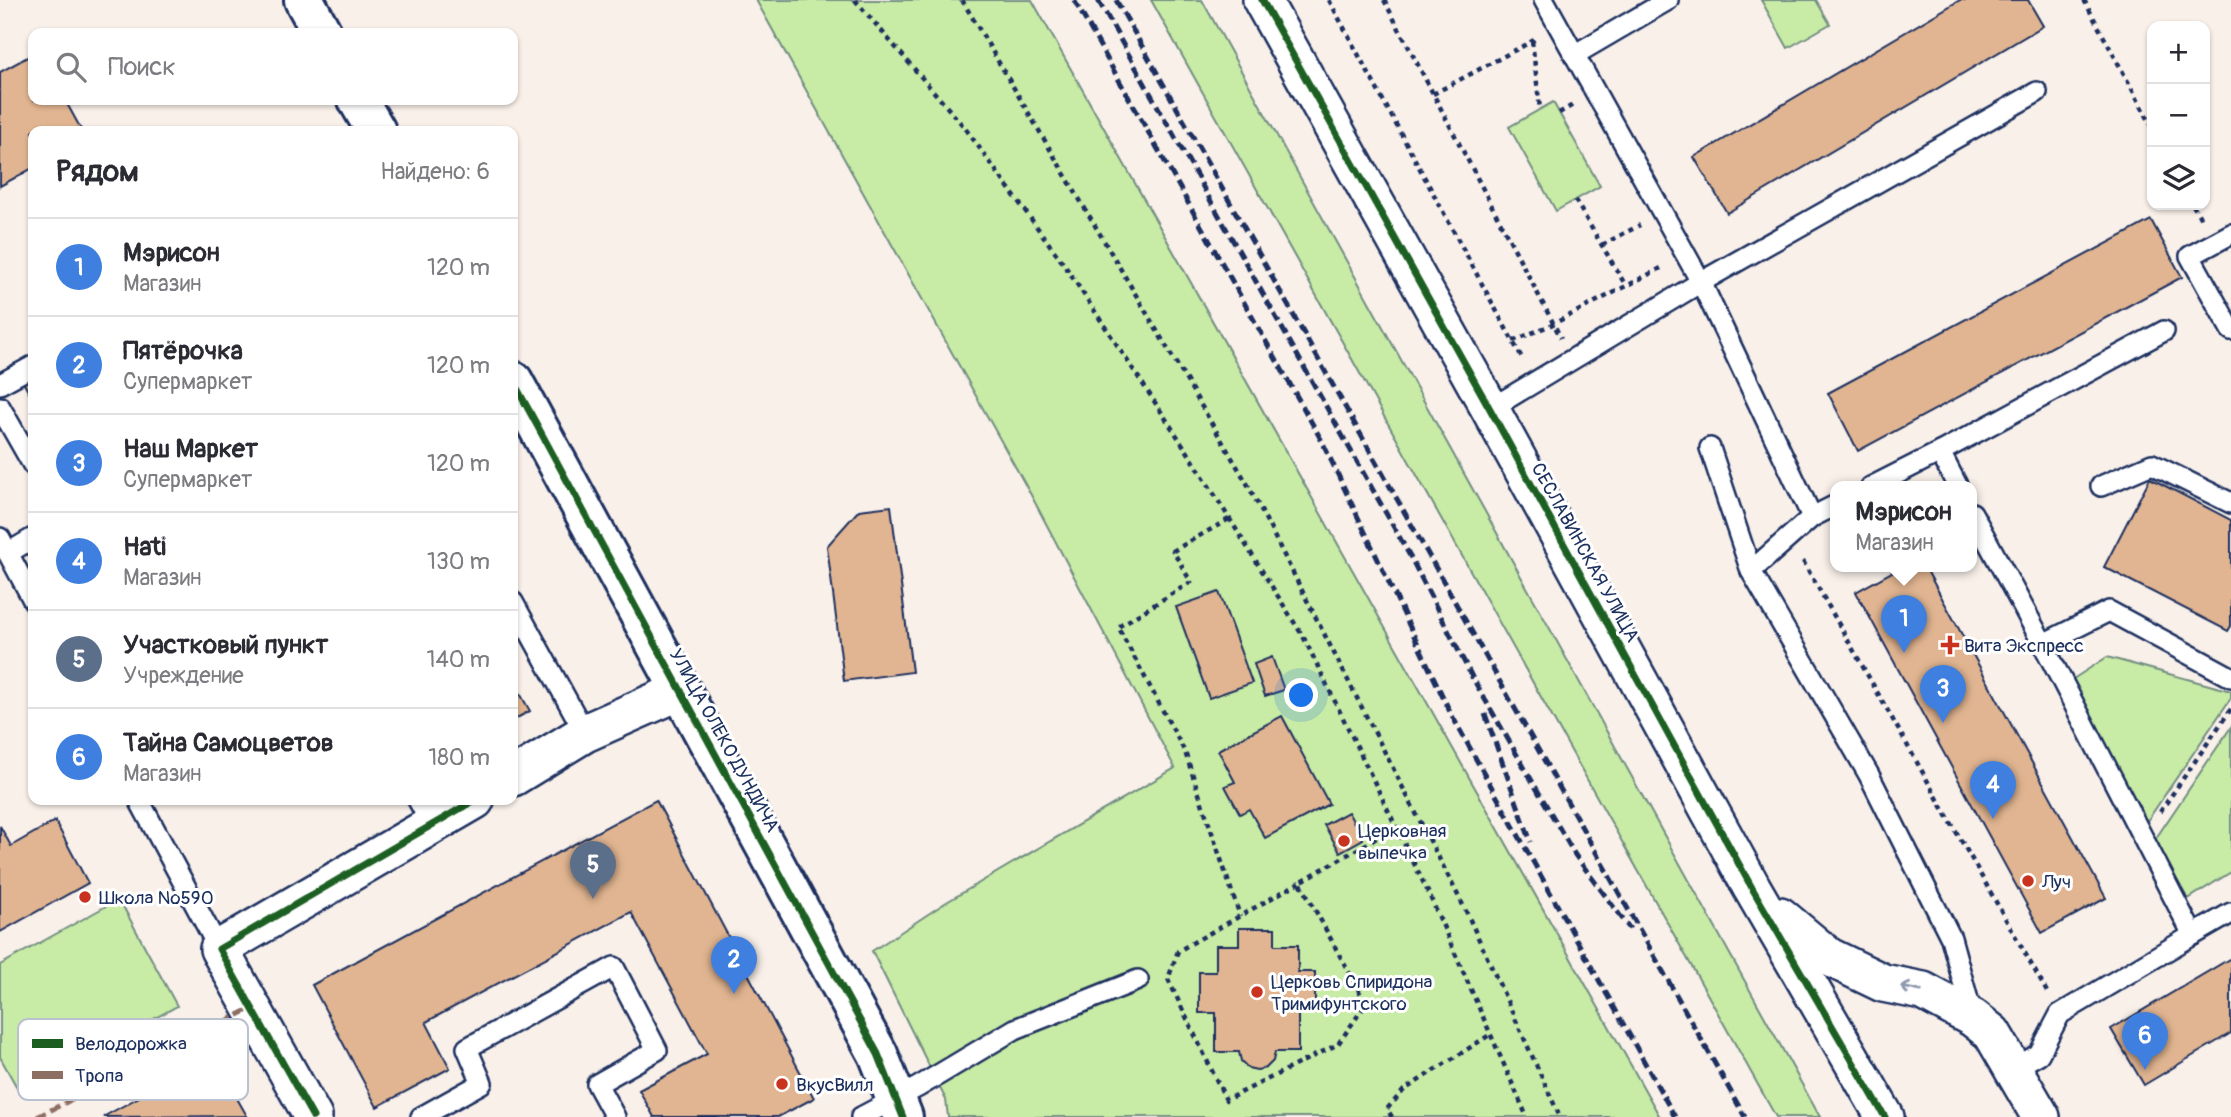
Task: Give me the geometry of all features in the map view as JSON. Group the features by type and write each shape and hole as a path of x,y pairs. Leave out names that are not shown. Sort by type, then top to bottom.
{"street":[{"path":"304,0 319,28"},
{"name":"СЕСЛАВИНСКАЯ УЛИЦА","path":"1262,0 1752,888 1885,1117"},
{"path":"361,105 373,126"},
{"name":"УЛИЦА ОЛЕКО ДУНДИЧА","path":"518,395 878,1054 899,1108"},
{"path":"518,774 585,733 680,691"},
{"path":"313,1117 219,949 425,813 456,805"},
{"name":"СЕСЛАВИНСКАЯ УЛИЦА","path":"1752,888 1793,928 1829,957 1883,983 1923,991 1973,1017 1992,1033 2041,1117"}],"lane":[{"path":"1544,0 1701,282 1812,517"},
{"path":"1574,55 1668,0"},
{"path":"1490,409 1701,282 2037,92"},
{"path":"2231,234 2190,256 2231,330"},
{"path":"1883,481 2164,331"},
{"path":"0,384 28,369"},
{"path":"0,407 28,456"},
{"path":"1710,448 1751,571 1869,775 1951,939 1973,1017"},
{"path":"1940,452 1955,481"},
{"path":"2101,486 2152,464 2231,503"},
{"path":"1751,571 1812,517 1830,508"},
{"path":"1977,522 2043,643 2193,935"},
{"path":"28,539 4,545 28,591"},
{"path":"518,610 585,733"},
{"path":"2043,643 2109,611 2231,677"},
{"path":"142,805 219,949"},
{"path":"2013,1069 2039,1054 2060,1014 2231,913"},
{"path":"421,1117 482,1083 467,1048 614,967 657,1050 597,1084 615,1117"},
{"path":"861,1117 899,1108 1015,1028 1138,980"}],"path":[{"path":"855,0 965,128 1063,263 1191,457 1304,638 1428,892 1527,1117"},
{"path":"962,0 1248,485 1465,909 1560,1117"},
{"path":"1329,0 1534,383"},
{"path":"1384,0 1572,360"},
{"path":"2084,0 2147,117"},
{"path":"1433,94 1558,26"},
{"path":"1532,41 1540,109"},
{"path":"1575,200 1626,286"},
{"path":"1601,245 1662,213"},
{"path":"1513,341 1553,324 1685,255"},
{"path":"1229,519 1173,551 1191,582 1118,627 1185,752 1240,916"},
{"path":"1789,537 2060,1014"},
{"path":"2142,838 2231,709"},
{"path":"1300,882 1366,1004 1338,1044 1226,1100 1168,979 1178,951 1396,827"},
{"path":"1392,1117 1387,1109 1404,1090 1491,1034"}],"green space":[{"path":"756,0 1032,0 1660,1117 948,1117 946,1100 872,951 945,903 1175,768 1031,495"},
{"path":"1151,0 1202,0 1820,1117 1776,1117"},
{"path":"1761,0 1816,0 1830,24 1788,48"},
{"path":"1553,102 1600,186 1556,211 1509,127"},
{"path":"2107,657 2231,691 2231,698 2145,824 2070,681"},
{"path":"2231,727 2231,872 2188,899 2154,841"},
{"path":"119,899 177,1006 154,1019 18,1019 18,1089 0,1057 0,965"}],"building":[{"path":"1960,0 2028,0 2043,26 1727,213 1694,157"},
{"path":"28,57 28,105 68,105 79,126 28,126 28,171 0,186 0,72"},
{"path":"2151,220 2182,277 1858,451 1828,393"},
{"path":"2150,478 2231,520 2231,626 2228,631 2104,567"},
{"path":"891,506 912,672 844,681 827,546 859,510"},
{"path":"1892,572 1928,572 2106,898 2042,933 1856,592"},
{"path":"1219,592 1252,683 1209,698 1176,607"},
{"path":"1272,657 1284,690 1265,696 1254,664"},
{"path":"518,690 530,711 518,717"},
{"path":"1282,716 1329,804 1265,838 1249,809 1240,814 1225,786 1235,782 1218,750"},
{"path":"656,800 814,1098 778,1117 654,1117 639,1090 707,1054 631,912 426,1022 450,1068 377,1107 312,985"},
{"path":"1348,812 1363,839 1340,852 1324,825"},
{"path":"55,821 88,883 0,932 0,826 11,846"},
{"name":"Церковь Спиридона Тримифунтского","path":"1239,928 1275,928 1275,945 1298,945 1298,972 1315,972 1315,1013 1298,1013 1298,1052 1275,1052 1273,1061 1266,1068 1257,1070 1248,1068 1241,1061 1239,1052 1216,1052 1216,1013 1199,1013 1199,972 1216,972 1216,945 1239,945"},
{"path":"2231,958 2231,1033 2144,1085 2111,1029"},
{"path":"134,1100 238,1100 247,1116 103,1117"}],"railway":[{"path":"1074,0 1322,441 1451,714 1675,1117"},
{"path":"1098,0 1410,556 1472,677 1575,855 1630,929"},
{"path":"1116,0 1745,1117"},
{"path":"1485,714 1531,842"}],"marked path":[{"path":"230,1019 252,1008"},
{"path":"37,1117 71,1100"}],"cycle path":[{"path":"1262,0 1752,888 1885,1117"},
{"path":"518,390 878,1054 903,1117"},
{"path":"313,1117 219,949 466,805"}],"place":[{"name":"Вита Экспресс","path":"1950,645"},
{"name":"Мэрисон","path":"1904,653"},
{"name":"Наш Маркет","path":"1943,723"},
{"name":"Hati","path":"1993,819"},
{"name":"Церковная выпечка","path":"1344,841"},
{"name":"Луч","path":"2028,881"},
{"name":"Школа №590","path":"85,897"},
{"name":"Участковый пункт","path":"593,899"},
{"name":"Церковь Спиридона Тримифунтского","path":"1257,992"},
{"name":"Пятёрочка","path":"734,994"},
{"name":"Тайна Самоцветов","path":"2145,1070"},
{"name":"ВкусВилл","path":"782,1084"}]}
